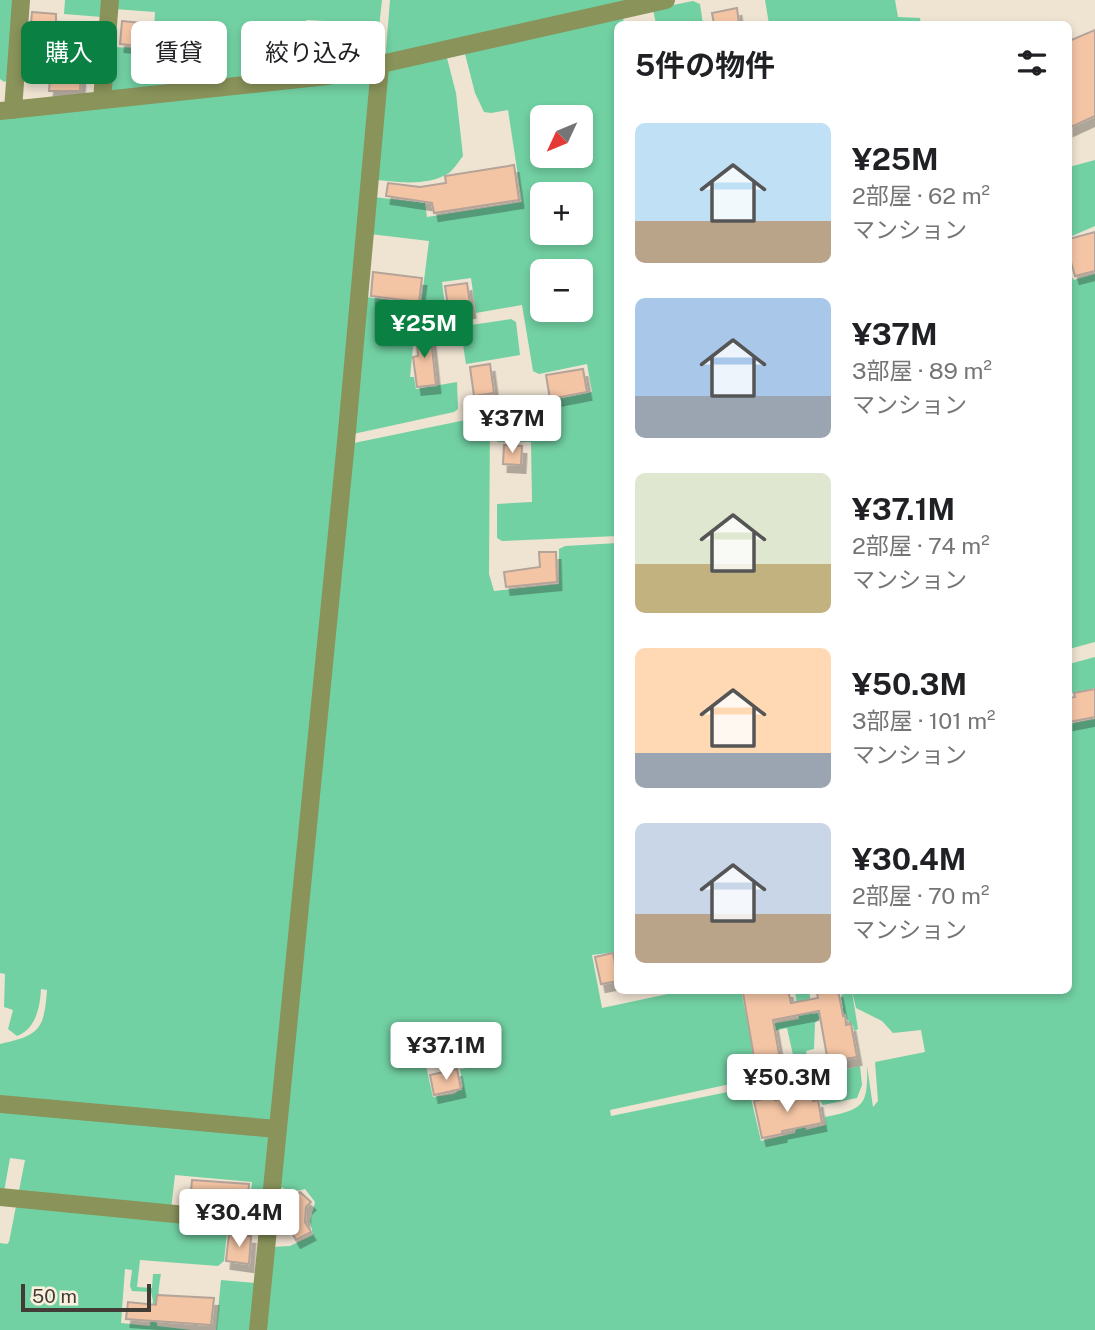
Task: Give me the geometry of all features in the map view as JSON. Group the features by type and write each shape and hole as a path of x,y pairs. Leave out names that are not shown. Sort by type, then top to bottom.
{"street":[{"path":"21,0 7,110 253,84"},
{"path":"102,100 110,0"},
{"path":"385,65 666,0"},
{"path":"258,1330 346,442 378,84"},
{"path":"0,1104 277,1129"},
{"path":"0,1197 268,1223"}],"green space":[{"path":"0,0 15,0 9,80 4,82 0,79"},
{"path":"65,0 104,0 102,17 64,14"},
{"path":"115,0 382,0 380,21 241,21 241,84 385,84 390,0 647,0 623,18 624,21 614,21 614,536 502,541 497,538 497,504 532,502 531,442 497,442 497,418 501,414 535,407 538,403 592,392 587,364 539,374 533,371 522,305 476,313 471,278 442,282 447,321 415,327 410,377 414,377 416,389 457,382 458,409 344,436 354,443 485,416 490,419 489,574 494,591 559,584 559,549 565,546 614,543 614,952 592,955 602,1008 668,994 742,994 749,1028 799,1019 795,994 810,994 813,1014 843,1008 841,995 852,994 858,1029 854,1031 842,1013 821,1017 815,1023 814,1049 806,1051 809,1067 803,1068 800,1057 793,1055 787,1028 750,1036 758,1078 610,1110 611,1116 747,1088 761,1141 795,1133 797,1125 786,1083 860,1066 862,1085 857,1098 823,1105 813,1091 801,1092 798,1095 806,1130 826,1125 825,1117 856,1108 861,1103 866,1090 867,1066 873,1107 878,1101 875,1062 925,1052 921,1030 893,1033 882,1021 856,1008 853,994 1072,994 1072,723 1095,719 1095,1330 216,1330 221,1280 255,1283 271,1247 290,1246 313,1235 310,1221 315,1202 305,1189 292,1192 278,1186 271,1139 264,1212 258,1218 249,1217 252,1182 175,1175 171,1209 175,1222 223,1228 227,1232 224,1261 218,1266 140,1260 137,1287 152,1288 153,1274 161,1274 157,1326 192,1330 0,1330 0,1243 9,1242 25,1160 10,1158 4,1192 0,1192 0,1044 23,1038 37,1029 44,1014 47,990 41,989 38,1010 29,1028 17,1036 8,1029 13,1010 4,1007 5,974 0,973 0,119 106,107 108,84 117,84 117,47 131,48 131,84 227,84 227,21 154,21 155,12 114,9","holes":["465,54 475,93 484,112 508,110 522,202 427,217 425,203 374,197 370,234 429,241 421,304 366,297 367,179 430,181 449,173 463,156 456,93 447,58","470,1042 474,1067 460,1069 463,1087 454,1094 433,1097 426,1066 426,1050","125,1269 132,1270 132,1291 151,1292 153,1301 150,1326 121,1323"]},
{"path":"765,0 895,0 898,17 920,18 920,21 768,21"},
{"path":"693,1 700,4 703,21 655,21 653,9"},
{"path":"1095,160 1095,226 1072,236 1072,166"},
{"path":"1095,274 1095,642 1072,648 1072,277 1074,280"},
{"path":"511,319 516,322 520,355 466,364 461,332 464,326"},
{"path":"1095,657 1095,688 1072,693 1072,663"}],"building":[{"path":"737,8 739,21 713,21 712,13"},
{"path":"32,12 56,14 56,21 31,21"},
{"path":"122,21 131,22 131,45 120,44"},
{"path":"1095,30 1095,116 1072,127 1072,40"},
{"path":"50,84 80,84 80,91 49,91"},
{"path":"514,165 519,200 434,213 432,203 386,196 388,183 420,187 446,183 445,176"},
{"path":"1095,232 1095,271 1075,276 1072,266 1072,238"},
{"path":"373,272 422,278 419,302 371,296"},
{"path":"467,283 471,310 449,313 445,286"},
{"path":"430,329 436,385 417,387 413,357 418,356 416,330"},
{"path":"490,364 494,393 474,396 470,367"},
{"path":"583,369 587,392 550,399 546,375"},
{"path":"504,445 522,446 521,465 503,464"},
{"path":"539,552 556,552 557,582 506,587 504,572 540,567"},
{"path":"1095,689 1095,717 1072,721 1074,693"},
{"path":"613,953 614,982 601,984 595,957"},
{"path":"743,994 789,994 791,1003 818,998 817,994 839,994 846,1025 851,1024 857,1057 828,1062 819,1011 773,1020 781,1065 760,1069 757,1056 754,1057"},
{"path":"457,1069 461,1089 434,1095 430,1075"},
{"path":"811,1093 813,1101 818,1100 822,1123 762,1138 754,1101"},
{"path":"192,1180 249,1184 247,1210 190,1203"},
{"path":"300,1192 311,1202 306,1207 305,1222 311,1232 296,1240 288,1225 280,1225 282,1204 288,1204"},
{"path":"229,1234 251,1236 249,1264 226,1261"},
{"path":"157,1295 214,1298 211,1325 126,1319 128,1302 156,1305"}]}
